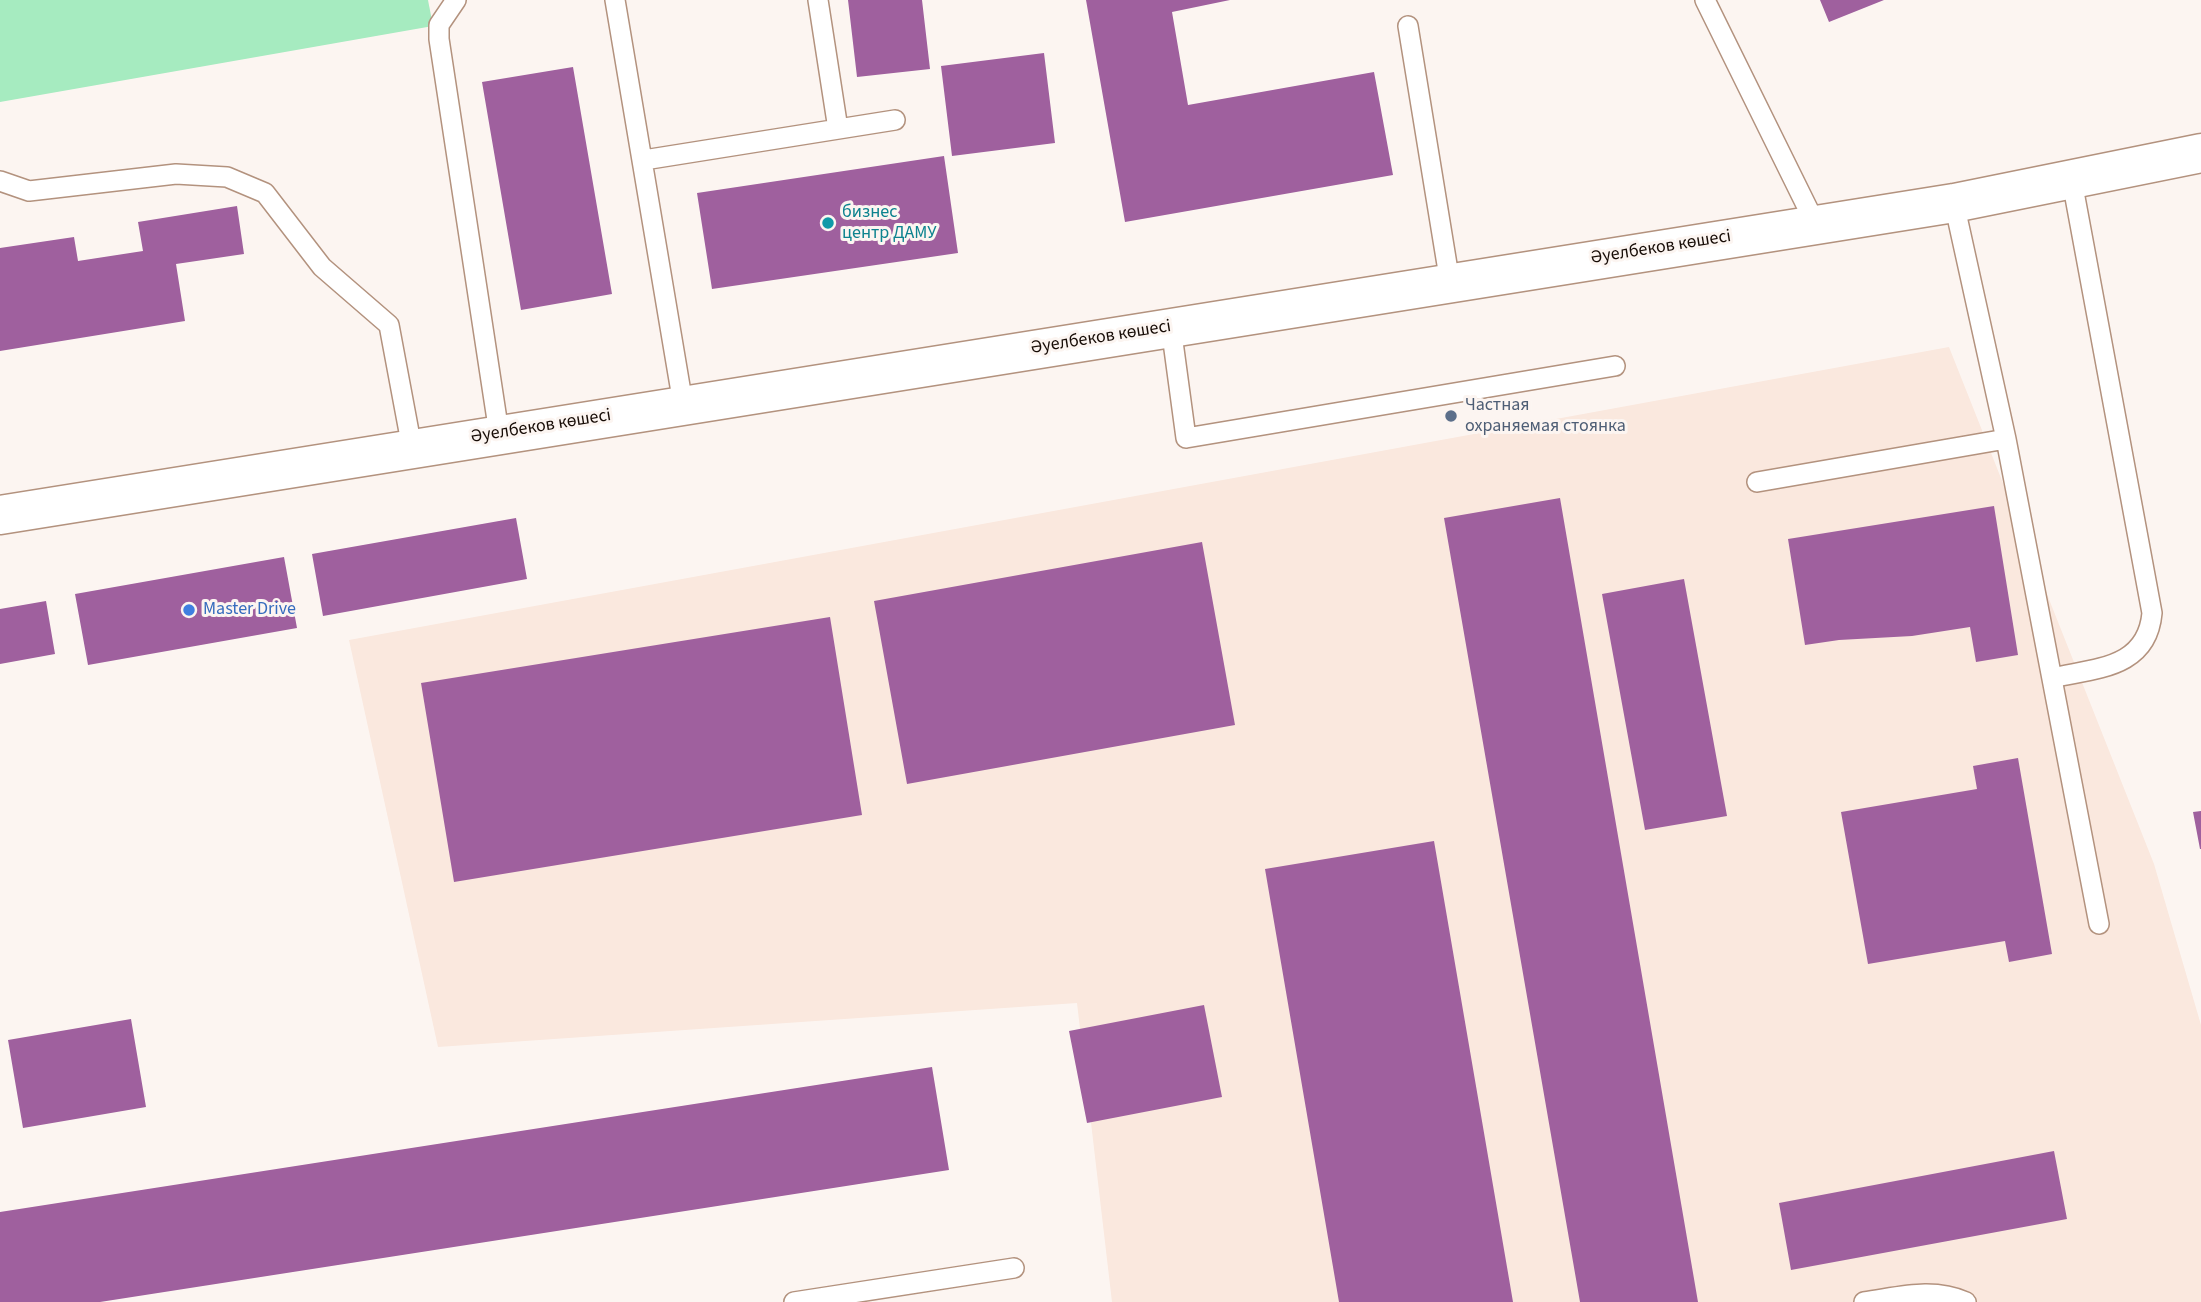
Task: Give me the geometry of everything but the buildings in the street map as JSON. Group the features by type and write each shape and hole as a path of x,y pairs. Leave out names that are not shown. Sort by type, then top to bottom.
{"street":[{"name":"Әуелбеков көшесі","path":"0,515 499,433 1954,203 2201,153"}],"lane":[{"path":"456,0 439,25 439,39 499,433"},
{"path":"615,0 683,404"},
{"path":"818,0 838,129"},
{"path":"1693,0 1708,6 1815,223"},
{"path":"1408,26 1450,283"},
{"path":"644,160 895,120"},
{"path":"0,181 29,191 176,174 227,177 265,193 322,267 389,325 412,448"},
{"path":"2052,678 2118,663 2135,653 2146,640 2152,613 2073,181"},
{"path":"1954,203 2006,439 2099,924"},
{"path":"1171,327 1185,438 1615,366"},
{"path":"1757,482 2006,439"},
{"path":"794,1302 1014,1268"},
{"path":"1864,1302 1938,1293 1966,1302"}],"shaded area":[{"path":"1949,347 2154,864 2201,1025 2201,1302 1112,1302 1077,1003 438,1047 349,640"}],"green space":[{"path":"0,0 428,0 433,26 0,102"}],"place":[{"name":"бизнес центр ДАМУ","path":"828,223"},
{"name":"Частная охраняемая стоянка","path":"1451,416"},
{"name":"Master Drive","path":"189,610"}]}
